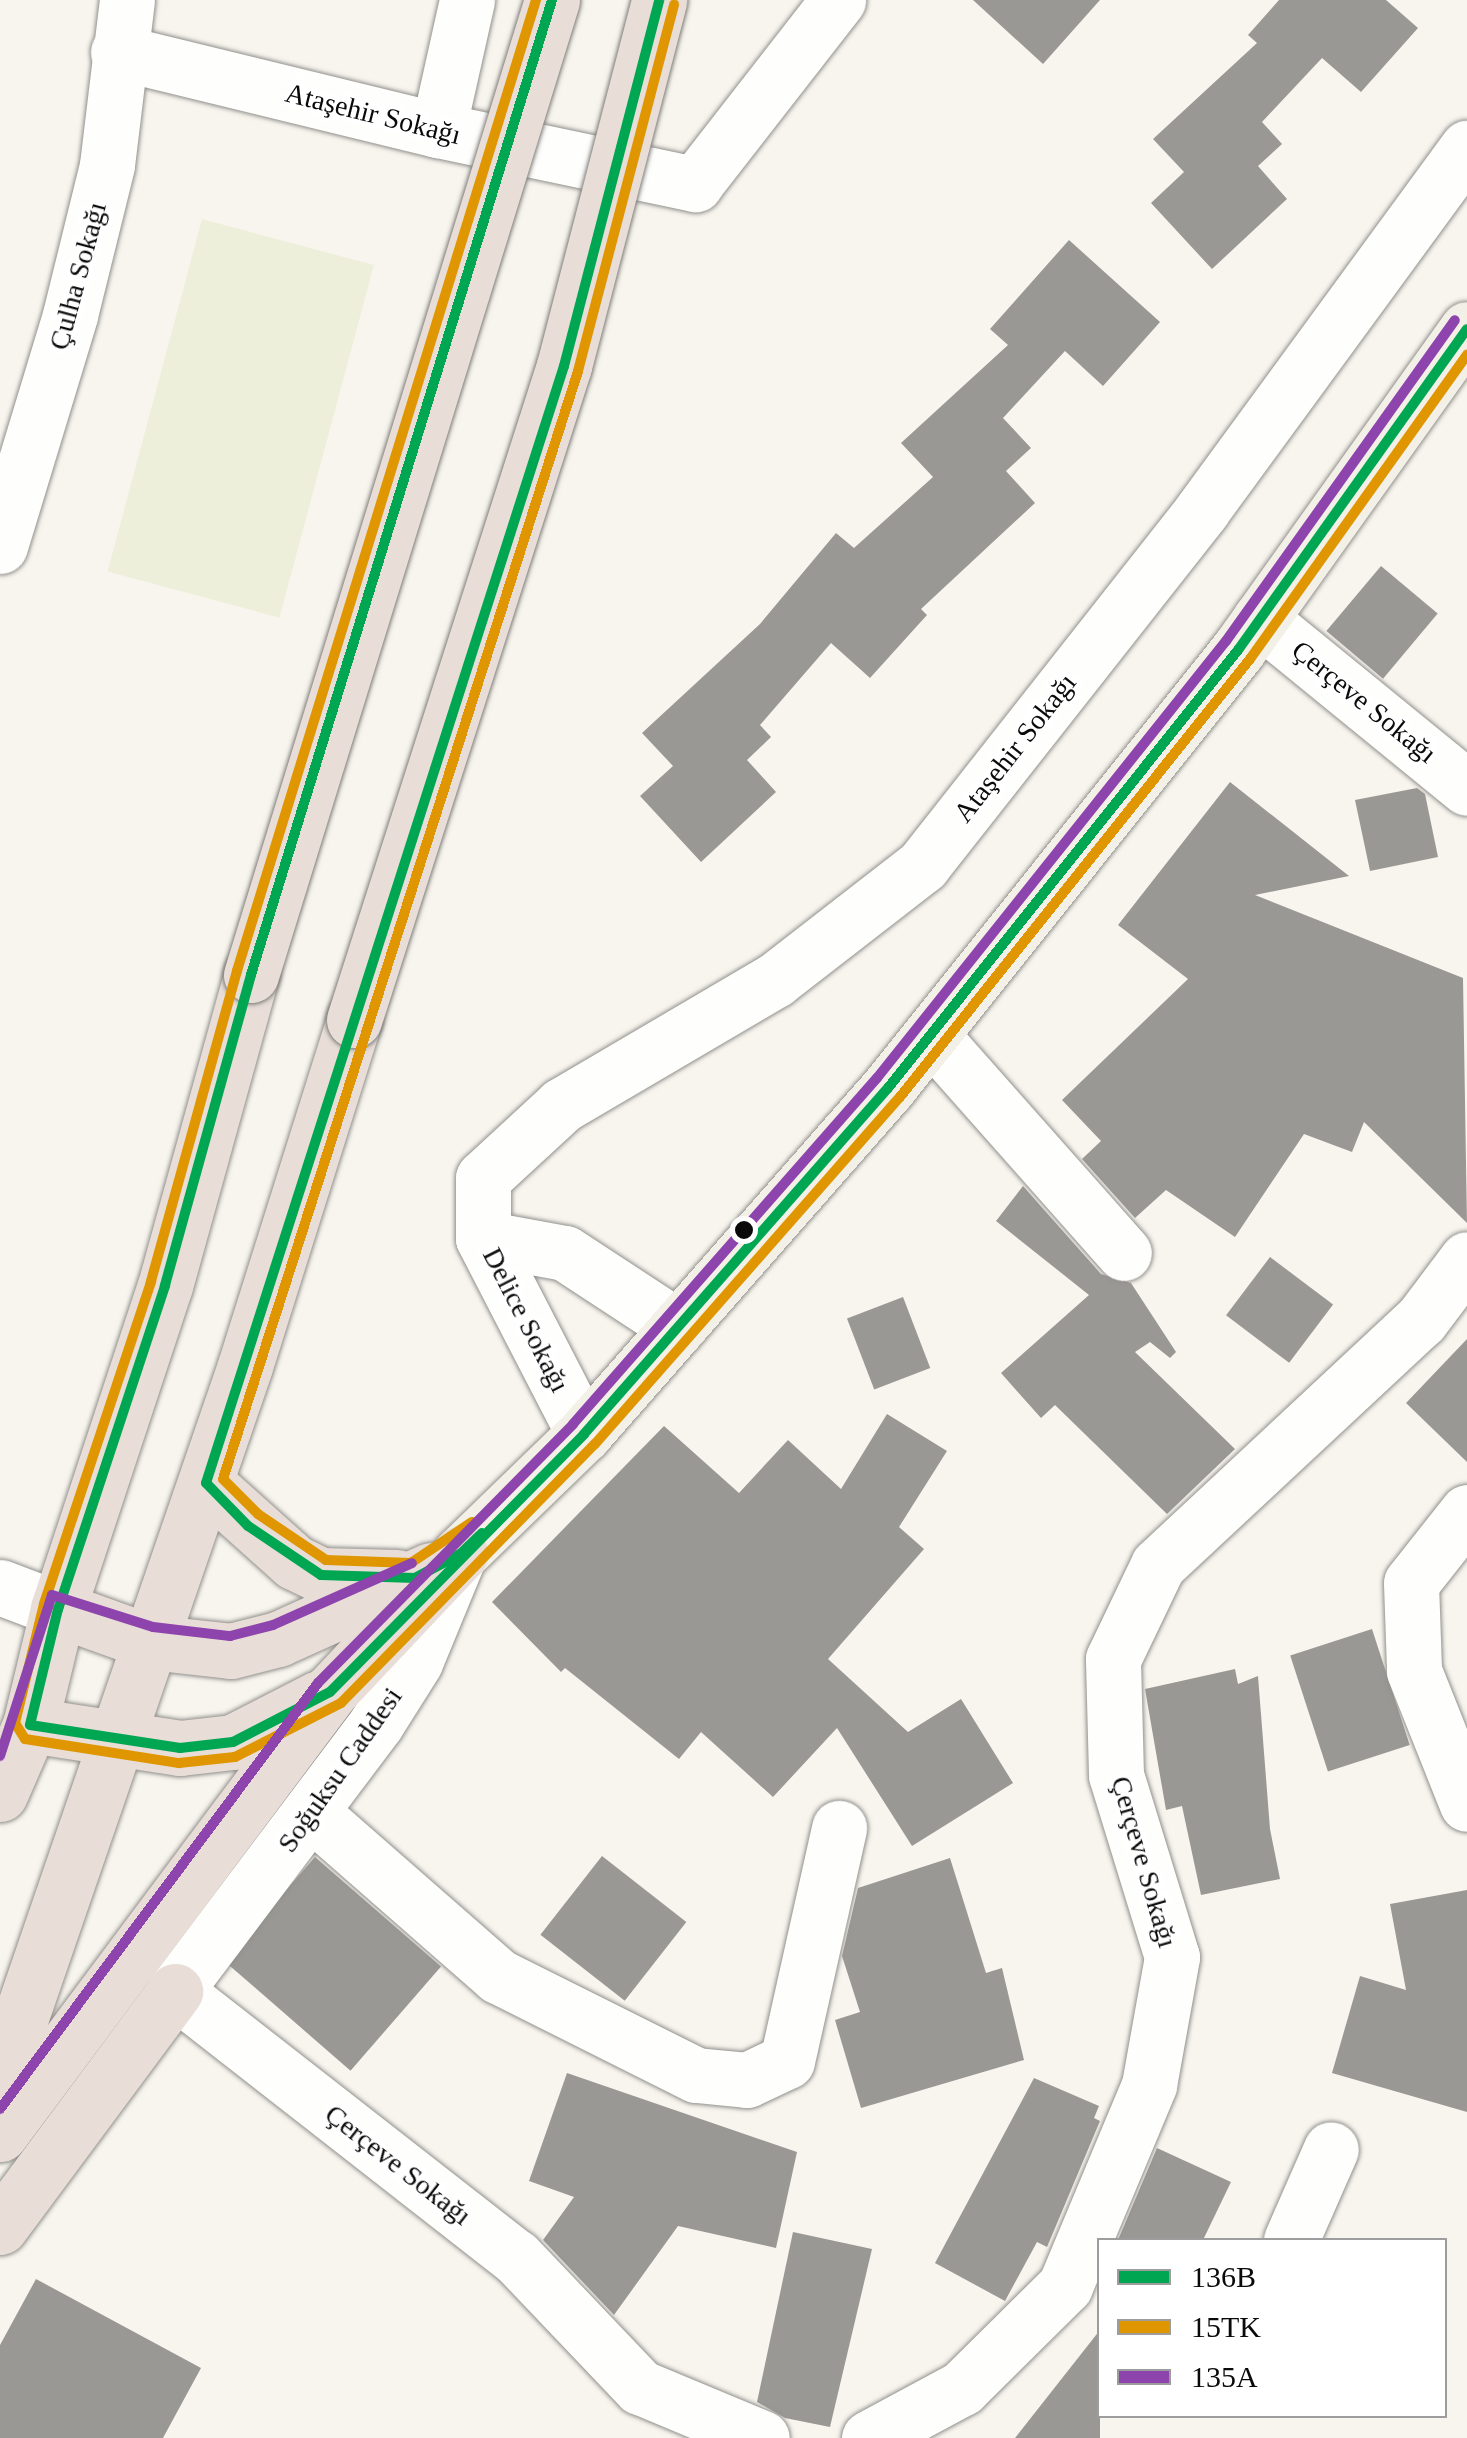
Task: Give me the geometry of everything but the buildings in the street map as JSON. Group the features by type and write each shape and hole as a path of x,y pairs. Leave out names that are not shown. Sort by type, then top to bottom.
{"highway":[{"path":"0,1794 15,1718 58,1609 165,1286 251,975 552,0"},
{"path":"0,2078 206,1482 564,366 659,0"},
{"path":"206,1482 248,1526 322,1575 438,1566"},
{"path":"58,1609 150,1642 231,1651 278,1639 438,1566"},
{"path":"0,2134 330,1692 438,1566"},
{"path":"15,1718 116,1742 180,1748 234,1742 330,1692"},
{"path":"0,2227 176,1991"}],"main road":[{"name":"Soğuksu Caddesi","path":"438,1566 584,1434 931,1035 1260,619 1467,328"}],"street":[{"path":"438,130 467,0"},
{"name":"Ataşehir Sokağı","path":"123,26 438,130 695,184 827,6"},
{"name":"Çulha Sokağı","path":"0,546 70,315 107,165 123,26"},
{"name":"Ataşehir Sokağı","path":"483,1238 483,1178 562,1105 775,980 923,865 1202,510 1467,148"},
{"name":"Çerçeve Sokağı","path":"1260,619 1467,788"},
{"path":"931,1035 1124,1253"},
{"name":"Delice Sokağı","path":"483,1238 565,1253 678,1327"},
{"name":"Delice Sokağı","path":"483,1238 584,1434"},
{"name":"Çerçeve Sokağı","path":"1100,2238 1150,2085 1172,1957 1116,1775 1113,1660 1158,1565 1421,1320 1467,1260"},
{"path":"1467,1512 1411,1583 1414,1671 1467,1804"},
{"name":"Soğuksu Caddesi","path":"176,1991 313,1814 415,1662 438,1566"},
{"path":"0,1587 58,1609"},
{"path":"313,1814 498,1976 696,2075 747,2080 788,2061 839,1828"},
{"name":"Çerçeve Sokağı","path":"176,1991 516,2257 640,2387 687,2423 762,2438"},
{"path":"1292,2238 1330,2149"},
{"name":"Çerçeve Sokağı","path":"869,2438 962,2388 1082,2292 1097,2246"}],"green space":[{"path":"202,219 374,265 279,618 108,572"}],"transit line":[{"name":"15TK","path":"536,0 237,971 151,1282 44,1604 15,1723 25,1739 179,1763 235,1757 341,1703 595,1444 900,1097 1250,659 1467,355"},
{"name":"136B","path":"552,0 251,975 165,1286 58,1609 30,1725 180,1748 233,1742 330,1692 584,1434 888,1088 1238,650 1467,329"},
{"name":"136B","path":"482,1533 460,1554 415,1578 321,1575 248,1526 206,1483 564,366 659,0"},
{"name":"15TK","path":"472,1522 411,1563 326,1560 258,1514 223,1479 578,371 674,4"},
{"name":"135A","path":"0,2109 318,1683 573,1424 877,1078 1226,641 1455,320"},
{"name":"135A","path":"0,1756 52,1595 153,1627 230,1636 273,1625 412,1563"}]}
